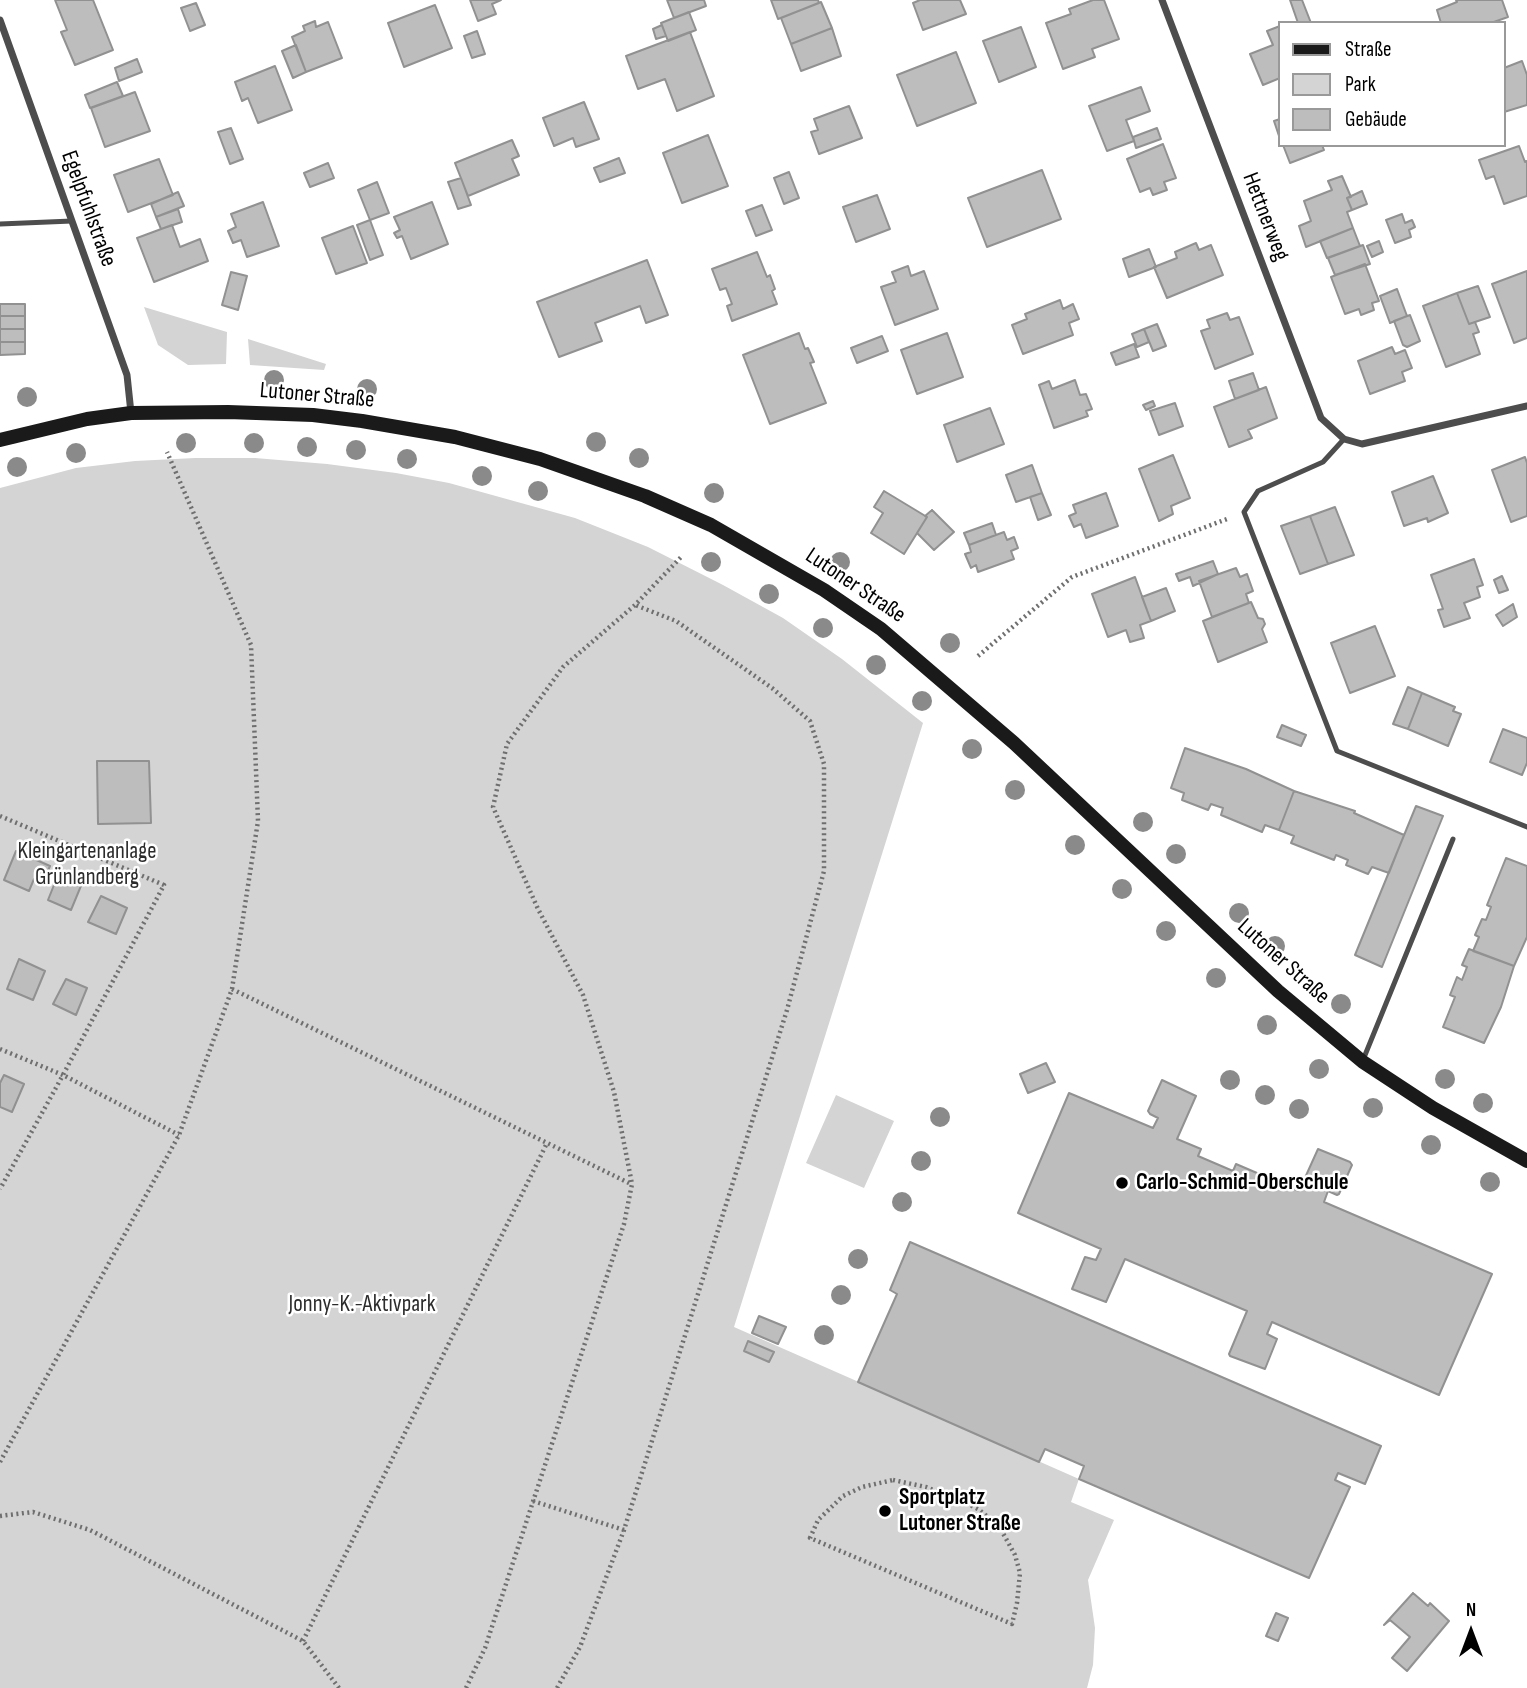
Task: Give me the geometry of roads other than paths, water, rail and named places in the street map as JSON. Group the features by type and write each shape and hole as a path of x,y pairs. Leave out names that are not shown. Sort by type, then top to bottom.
{"street":[{"name":"Hettnerweg","path":"1163,0 1321,418 1344,439"},
{"name":"Egelpfuhlstraße","path":"0,20 127,375 131,413"},
{"path":"1344,439 1362,444 1527,406"},
{"name":"Lutoner Straße","path":"0,440 87,419 131,413 313,415 412,428 495,447 551,463 645,496 711,525 813,583 881,629 1014,743 1278,991 1363,1062 1433,1108 1527,1161"}],"lane":[{"path":"0,224 72,221"},
{"path":"1344,439 1323,462 1258,491 1244,512 1337,751 1527,827"},
{"path":"1363,1062 1453,839"}],"place":[{"name":"Carlo-Schmid-Oberschule","path":"1122,1183"},
{"name":"Sportplatz Lutoner Straße","path":"885,1511"}],"park label":[{"name":"Kleingartenanlage Grünlandberg","path":"87,865"},
{"name":"Jonny-K.-Aktivpark","path":"362,1305"}]}
